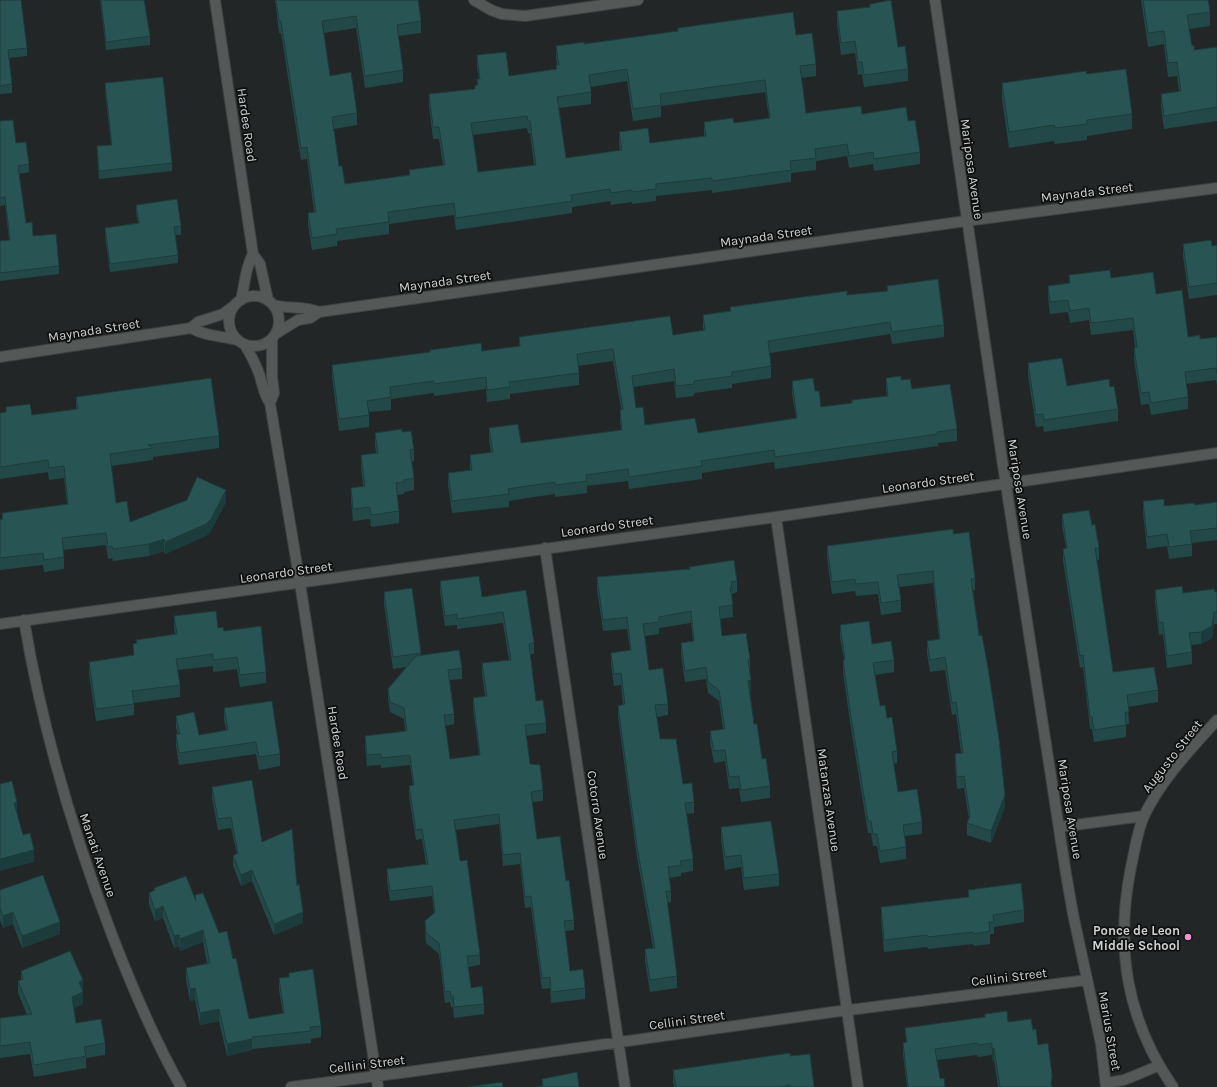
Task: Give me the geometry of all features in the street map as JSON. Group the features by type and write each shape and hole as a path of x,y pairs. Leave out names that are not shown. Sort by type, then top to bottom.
{"street":[{"name":"Hardee Road","path":"215,0 253,254 260,264 271,303"},
{"path":"476,2 502,14 525,16 638,0"},
{"name":"Mariposa Avenue","path":"935,0 966,221 1059,826 1073,914 1087,980"},
{"name":"Maynada Street","path":"275,336 298,320 310,318 320,312 966,221 1217,188"},
{"name":"Hardee Road","path":"238,302 247,276 247,265 253,254"},
{"path":"256,296 271,303 279,315 275,336 265,345 256,347 241,342 230,328 229,319 238,302 256,296"},
{"name":"Maynada Street","path":"0,357 191,328 198,322 223,314 238,302"},
{"name":"Maynada Street","path":"271,303 285,308 309,308 320,312"},
{"name":"Maynada Street","path":"191,328 199,333 221,335 241,342"},
{"name":"Hardee Road","path":"270,403 274,393 272,377 275,336"},
{"name":"Hardee Road","path":"241,342 255,362 264,394 270,403 300,582 378,1087"},
{"name":"Leonardo Street","path":"0,624 776,517 1217,453"},
{"name":"Matanzas Avenue","path":"776,517 858,1087"},
{"name":"Cotorro Avenue","path":"545,548 625,1087"},
{"name":"Manati Avenue","path":"24,620 53,757 95,890 138,999 181,1087"},
{"name":"Augusto Street","path":"1173,1087 1158,1066 1147,1042 1131,991 1124,952 1127,888 1144,816 1153,798 1187,754 1217,720"},
{"path":"1059,826 1144,816"},
{"name":"Cellini Street","path":"291,1087 846,1011 1087,980"},
{"name":"Marius Street","path":"1087,980 1101,1044 1106,1085"},
{"path":"1106,1085 1124,1080 1158,1066"}],"building":[{"path":"0,0 21,0 27,48 8,50 12,84 0,86"},
{"path":"101,0 144,0 150,36 106,42"},
{"path":"276,0 418,0 421,21 397,25 403,70 365,76 356,16 322,21 330,76 351,72 357,113 332,117 339,166 342,166 345,184 410,175 409,170 445,165 439,127 433,127 429,94 475,89 475,85 478,85 477,79 480,79 477,55 506,52 509,76 557,69 556,65 559,65 556,46 584,42 584,44 678,31 678,28 793,12 796,35 812,33 816,64 800,66 806,113 861,106 862,114 906,107 908,121 915,120 920,152 874,159 873,152 849,156 847,144 815,149 816,158 790,161 791,170 712,181 712,178 656,184 656,189 632,192 632,190 611,193 610,189 571,195 572,201 456,218 454,203 388,212 389,222 336,229 337,234 312,238 308,213 316,212 307,147 301,148 281,21 279,21","holes":["627,69 633,109 661,105 660,94 765,80 770,118 734,123 733,118 704,122 706,136 650,143 648,128 619,132 622,150 566,158 557,97 591,92 589,75","527,116 528,121 530,121 536,165 478,172 471,123"]},
{"path":"891,0 898,47 905,46 908,69 864,75 862,62 858,62 855,41 841,43 837,11 870,7 870,4"},
{"path":"1143,0 1208,0 1210,12 1187,15 1194,50 1217,47 1217,107 1164,116 1161,94 1181,91 1177,62 1168,63 1164,31 1148,33"},
{"path":"1126,69 1132,114 1087,120 1087,124 1055,128 1054,125 1009,132 1002,83 1086,71 1087,74"},
{"path":"163,77 172,163 99,171 97,146 112,145 105,83"},
{"path":"13,120 16,143 26,142 29,164 18,166 26,223 32,222 33,236 56,234 59,266 0,273 0,241 10,240 5,197 0,198 0,121"},
{"path":"177,199 181,226 174,227 178,255 110,264 105,228 139,223 136,205"},
{"path":"1211,240 1212,246 1217,245 1217,283 1189,287 1183,244"},
{"path":"1110,270 1111,278 1153,272 1156,294 1182,290 1188,337 1200,335 1200,339 1217,337 1217,374 1216,368 1185,372 1188,397 1151,403 1149,392 1141,393 1134,348 1137,347 1133,318 1091,323 1089,308 1070,311 1068,300 1050,302 1048,286 1070,283 1069,275"},
{"path":"938,279 944,325 892,332 890,322 768,341 771,366 732,372 732,376 694,381 694,384 676,386 674,369 632,376 636,408 643,407 645,425 695,418 698,433 797,418 792,381 813,378 815,391 819,391 821,407 852,403 852,400 888,396 886,378 901,376 901,380 910,379 912,389 950,384 957,429 937,432 938,434 775,457 774,450 701,461 702,466 629,477 628,469 586,475 587,481 555,485 555,482 527,486 508,489 509,494 452,501 448,473 472,470 470,455 493,452 489,428 518,424 521,443 622,430 620,410 623,409 613,349 577,354 579,373 509,382 510,387 487,390 486,377 434,384 434,381 390,387 391,397 367,401 369,415 339,419 332,365 430,352 430,350 481,343 482,351 520,346 519,337 670,316 673,335 705,330 703,315 731,311 730,307 847,291 847,295 888,291 887,286"},
{"path":"1062,358 1067,386 1109,379 1110,387 1114,386 1118,409 1044,420 1043,414 1036,415 1028,363"},
{"path":"211,378 219,436 148,445 153,448 110,454 116,503 127,501 130,522 187,500 197,477 226,490 211,519 206,524 165,542 164,539 149,544 113,549 112,546 108,547 106,533 62,538 64,557 44,560 43,553 0,558 0,520 3,519 2,513 68,504 64,466 49,468 48,460 0,467 0,413 6,412 6,407 30,404 32,415 78,409 76,397"},
{"path":"402,429 402,432 411,431 414,449 410,450 414,478 396,483 399,511 371,515 370,507 353,509 351,488 365,486 361,455 378,453 375,433"},
{"path":"1164,499 1164,506 1194,503 1195,505 1217,502 1217,528 1190,531 1192,544 1169,547 1167,534 1147,537 1143,501"},
{"path":"1089,510 1092,525 1095,524 1099,548 1095,548 1113,672 1154,667 1158,690 1127,695 1129,712 1125,712 1126,725 1094,730 1092,717 1090,717 1083,655 1080,656 1063,549 1067,548 1062,514"},
{"path":"953,529 953,534 969,532 975,578 971,579 979,636 982,635 999,739 1005,795 991,831 967,823 970,816 964,776 957,777 955,754 963,753 956,702 952,703 945,657 930,660 927,641 940,639 933,571 897,575 901,600 881,603 878,582 856,584 855,579 832,582 827,546"},
{"path":"734,560 737,581 731,582 732,587 730,587 733,605 719,607 722,636 746,633 750,659 748,660 751,680 748,681 754,724 757,724 762,759 766,758 770,786 741,790 739,776 729,777 725,750 714,751 710,731 725,729 719,690 708,682 706,667 685,671 681,643 694,641 691,611 659,617 659,622 643,624 649,670 663,668 668,704 655,705 660,739 676,739 683,784 692,783 694,802 685,803 693,859 680,861 681,865 668,867 671,891 666,891 677,976 650,980 645,949 655,948 637,846 618,706 625,704 621,673 614,674 611,653 631,650 627,617 603,620 597,577 690,569 689,567"},
{"path":"479,576 482,597 526,590 534,643 529,644 536,701 543,700 546,723 525,725 530,764 540,765 543,790 531,792 537,839 560,836 566,881 569,880 574,920 564,921 570,971 583,969 585,988 551,992 550,977 542,978 531,896 525,897 520,853 503,855 499,814 454,820 460,861 467,860 480,955 467,956 471,988 482,986 484,1004 454,1007 453,996 451,996 450,991 445,992 439,943 426,933 425,921 435,912 432,886 390,891 387,869 428,864 422,829 416,830 409,786 414,785 410,755 381,758 381,754 367,755 365,736 407,731 404,708 390,702 388,689 416,656 459,650 462,668 448,670 454,714 444,715 450,759 480,755 473,698 487,696 482,663 511,660 503,612 457,619 457,614 445,616 440,581"},
{"path":"1182,586 1183,593 1214,589 1215,592 1217,592 1217,612 1214,612 1212,626 1201,632 1189,633 1192,652 1167,656 1163,622 1159,623 1155,590"},
{"path":"412,588 421,653 393,657 384,592"},
{"path":"216,611 218,628 223,627 224,631 261,626 266,672 240,675 237,657 213,660 213,654 176,659 180,685 132,691 134,704 96,709 89,662 134,655 133,644 137,643 136,640 177,634 174,616"},
{"path":"869,621 872,644 891,641 894,660 873,663 880,706 885,705 887,718 892,717 897,751 892,752 898,792 917,789 922,822 903,825 906,847 880,851 877,834 873,834 871,821 868,821 850,710 840,625"},
{"path":"272,701 280,754 259,757 256,742 179,753 176,734 180,734 176,716 194,712 199,735 228,730 224,708"},
{"path":"252,780 262,842 292,829 297,886 299,884 303,912 274,924 252,870 241,875 233,856 238,853 231,817 218,819 212,787"},
{"path":"12,781 17,802 14,803 23,835 30,833 34,850 0,859 0,784"},
{"path":"771,821 779,874 744,878 741,855 725,857 721,827"},
{"path":"43,875 60,922 22,936 13,912 3,916 0,908 0,890"},
{"path":"186,876 196,901 195,895 203,893 219,933 227,931 233,959 236,958 249,1019 284,1013 279,978 289,977 289,973 313,969 321,1026 310,1027 311,1031 252,1037 252,1039 227,1044 219,1009 200,1013 195,988 190,989 186,968 210,963 203,930 180,939 179,935 174,936 163,906 155,910 149,893 155,890 154,888"},
{"path":"1021,883 1024,910 993,915 994,922 989,922 990,931 974,934 973,932 928,937 927,935 884,940 881,907 969,897 968,890"},
{"path":"70,951 83,980 79,982 83,992 72,997 76,1023 101,1019 105,1043 84,1047 86,1056 34,1065 30,1042 0,1046 0,1018 32,1014 18,981 23,979 21,971"},
{"path":"1007,1011 1008,1022 1031,1019 1033,1030 1036,1029 1038,1045 1048,1043 1052,1075 1051,1087 1000,1087 992,1043 978,1045 977,1043 935,1049 940,1079 944,1078 945,1087 908,1087 903,1043 907,1042 905,1028 985,1017 985,1014"},
{"path":"790,1053 790,1056 810,1054 814,1087 791,1087 791,1085 779,1087 676,1087 673,1070"},
{"path":"577,1072 579,1087 536,1087 543,1086 542,1079"},
{"path":"502,1082 503,1087 468,1087"}],"place":[{"name":"Ponce de Leon Middle School","path":"1188,937"}]}
